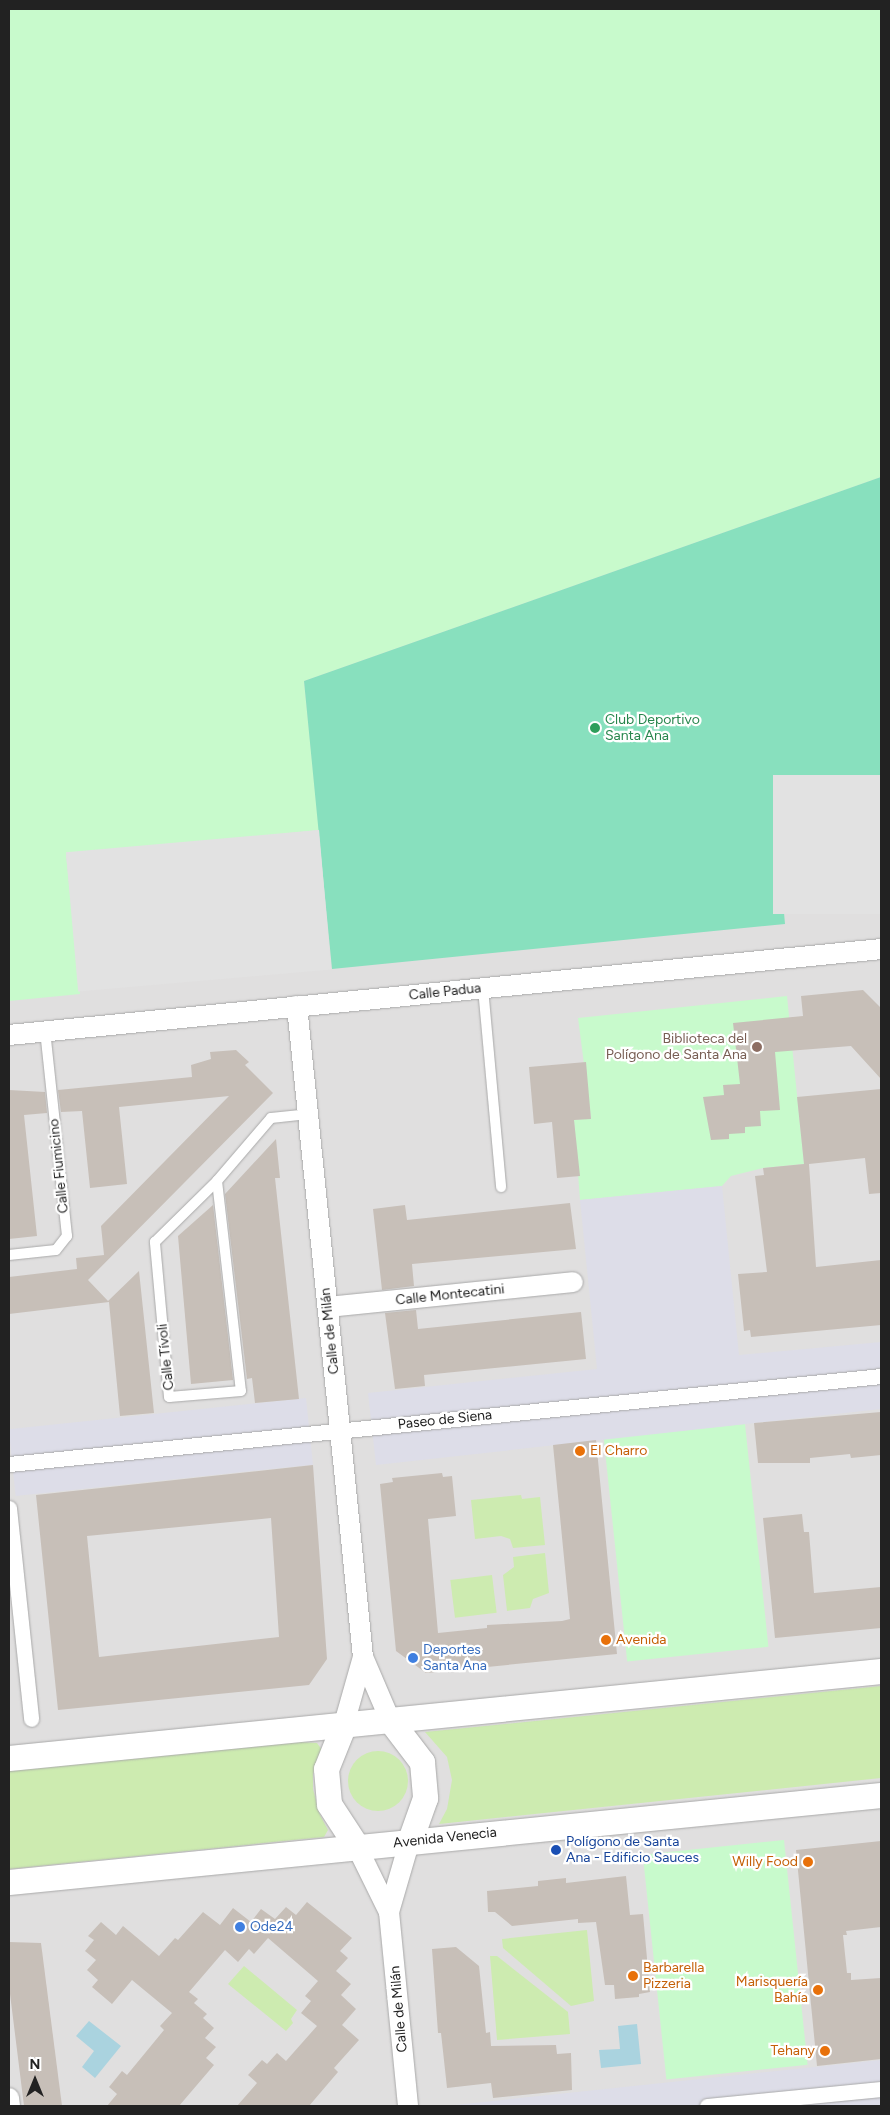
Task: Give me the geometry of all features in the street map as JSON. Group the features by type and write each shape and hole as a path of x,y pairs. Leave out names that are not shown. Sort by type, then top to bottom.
{"street":[{"name":"Calle Padua","path":"9,1034 881,949"},
{"name":"Calle de Milán","path":"298,1006 363,1657 390,1720"},
{"name":"Calle Montecatini","path":"328,1307 573,1282"},
{"name":"Paseo de Siena","path":"9,1464 881,1376"},
{"path":"9,1508 31,1719"},
{"name":"Calle de Milán","path":"344,1724 363,1657"},
{"path":"9,1758 881,1671"},
{"path":"390,1720 422,1762 425,1798 409,1843"},
{"path":"344,1724 326,1768 329,1804 357,1847"},
{"name":"Avenida Venecia","path":"9,1882 881,1795"},
{"name":"Calle de Milán","path":"389,1912 409,1843"},
{"name":"Calle de Milán","path":"357,1847 389,1912 408,2106"},
{"path":"707,2106 881,2089"},
{"path":"9,2098 10,2106"}],"lane":[{"path":"482,988 501,1187"},
{"name":"Calle Fiumicino","path":"9,1255 56,1250 67,1236 45,1031"},
{"name":"Calle Tívoli","path":"217,1181 240,1392 169,1397 155,1242 217,1181 271,1118 308,1114"}],"shaded area":[{"path":"9,9 881,9 881,2106 9,2106"},
{"path":"773,775 881,775 881,914 773,914"},
{"path":"319,830 331,969 78,992 66,852"},
{"path":"722,1186 739,1355 881,1342 881,1409 376,1465 368,1393 597,1369 580,1200"},
{"path":"306,1398 313,1465 16,1496 9,1429"},
{"path":"881,2060 881,2106 445,2106"}],"green space":[{"path":"9,9 881,9 881,477 304,681 319,830 66,855 80,994 9,1001"},
{"name":"Club Deportivo Santa Ana","path":"881,477 881,775 773,786 785,924 332,969 304,681"},
{"path":"787,996 804,1164 763,1168 731,1176 722,1186 580,1200 574,1120 591,1118 578,1018"},
{"path":"745,1424 768,1647 627,1662 604,1439"},
{"path":"521,1495 522,1499 540,1497 545,1545 513,1548 510,1539 501,1536 475,1539 471,1500"},
{"path":"545,1553 549,1593 533,1599 530,1608 507,1611 503,1575 514,1567 513,1557"},
{"path":"492,1575 497,1613 455,1618 450,1580"},
{"path":"881,1686 881,1778 439,1824 447,1809 452,1780 447,1757 425,1732"},
{"path":"300,1742 317,1743 322,1750 313,1774 313,1789 320,1815 328,1830 324,1837 9,1869 9,1771"},
{"path":"372,1751 384,1751 400,1759 406,1769 408,1781 406,1793 400,1803 384,1811 372,1811 356,1803 348,1787 348,1775 356,1759"},
{"path":"784,1840 808,2065 666,2080 643,1855"},
{"path":"587,1930 594,2001 571,2006 503,1948 502,1939"},
{"path":"490,1956 497,1956 568,2012 570,2034 497,2040"},
{"path":"244,1966 297,2010 291,2019 293,2023 286,2031 228,1984"}],"water":[{"path":"89,2021 121,2046 95,2078 82,2067 94,2051 76,2036"},
{"path":"637,2024 641,2064 601,2068 599,2050 620,2049 618,2026"}],"building":[{"path":"863,990 881,1008 881,1079 851,1046 775,1052 780,1110 760,1111 761,1126 745,1127 745,1133 729,1134 729,1139 711,1140 703,1097 724,1095 723,1085 740,1084 733,1023 803,1016 801,996"},
{"path":"236,1050 249,1062 245,1065 273,1093 88,1280 108,1301 139,1271 154,1413 120,1416 109,1302 9,1314 9,1277 77,1269 76,1258 104,1255 101,1226 229,1096 119,1107 127,1184 90,1188 82,1111 61,1112 58,1090 192,1077 191,1065 211,1059 210,1052"},
{"path":"586,1062 591,1119 574,1120 580,1176 557,1178 552,1122 534,1124 529,1067"},
{"path":"881,1089 881,1193 869,1194 865,1158 809,1164 816,1267 881,1260 881,1325 751,1337 750,1330 744,1331 738,1274 767,1272 755,1176 764,1175 763,1168 804,1164 797,1097"},
{"path":"9,1090 45,1092 47,1113 24,1115 37,1236 9,1239"},
{"path":"276,1139 280,1178 275,1178 299,1399 255,1403 252,1378 247,1379 225,1194"},
{"path":"570,1203 576,1249 412,1264 414,1286 382,1290 373,1209 405,1205 407,1220"},
{"path":"213,1205 233,1380 191,1384 178,1236"},
{"path":"416,1310 418,1329 581,1312 586,1359 424,1375 425,1386 395,1389 385,1313"},
{"path":"881,1412 881,1455 851,1458 850,1454 810,1458 810,1463 758,1463 754,1423"},
{"path":"596,1440 617,1654 426,1673 396,1651 380,1484 393,1482 392,1478 442,1473 443,1477 452,1476 456,1516 428,1519 438,1633 487,1628 487,1625 562,1621 570,1619 553,1445"},
{"path":"313,1465 327,1659 309,1685 58,1710 36,1495","holes":["271,1518 279,1637 99,1657 87,1536"]},
{"path":"802,1514 804,1532 809,1532 814,1593 881,1587 881,1628 775,1638 763,1518"},
{"path":"881,1841 881,1927 846,1931 847,1935 843,1935 847,1973 851,1973 851,1980 881,1978 881,2059 817,2066 796,1850"},
{"path":"626,1876 630,1915 643,1914 650,1992 639,1994 639,1997 615,1999 614,1985 605,1985 596,1922 578,1923 578,1919 512,1926 495,1912 488,1912 487,1891 538,1886 538,1881 566,1878 566,1883"},
{"path":"307,1902 352,1938 340,1951 348,1958 336,1971 351,1984 341,1995 356,2009 342,2025 359,2040 334,2068 338,2072 309,2106 237,2106 257,2083 248,2075 262,2060 267,2064 277,2053 286,2061 317,2026 301,2013 311,2001 305,1996 318,1981 268,1938 254,1954 249,1949 238,1962 225,1950 189,1992 198,1999 194,2003 207,2014 203,2018 214,2028 205,2038 216,2047 206,2058 214,2065 179,2106 107,2106 117,2094 109,2087 122,2071 127,2075 164,2030 160,2026 172,2013 132,1980 112,2004 92,1987 98,1980 87,1970 96,1960 85,1951 94,1940 88,1936 101,1922 116,1935 123,1926 159,1956 175,1938 178,1940 203,1912 220,1925 233,1908 251,1922 261,1909 275,1919 286,1907 296,1915"},
{"path":"9,1942 41,1943 62,2106 24,2106 9,1986"},
{"path":"456,1947 479,1966 486,2033 490,2032 491,2046 556,2045 557,2054 571,2053 572,2090 493,2098 491,2083 447,2088 441,2033 438,2033 432,1949"}],"place":[{"name":"Club Deportivo Santa Ana","path":"595,728"},
{"name":"Biblioteca del Polígono de Santa Ana","path":"757,1047"},
{"name":"El Charro","path":"580,1451"},
{"name":"Avenida","path":"606,1640"},
{"name":"Deportes Santa Ana","path":"413,1658"},
{"name":"Polígono de Santa Ana - Edificio Sauces","path":"556,1850"},
{"name":"Willy Food","path":"808,1862"},
{"name":"Ode24","path":"240,1927"},
{"name":"Barbarella Pizzeria","path":"633,1976"},
{"name":"Marisquería Bahía","path":"818,1990"},
{"name":"Tehany","path":"825,2051"}]}
